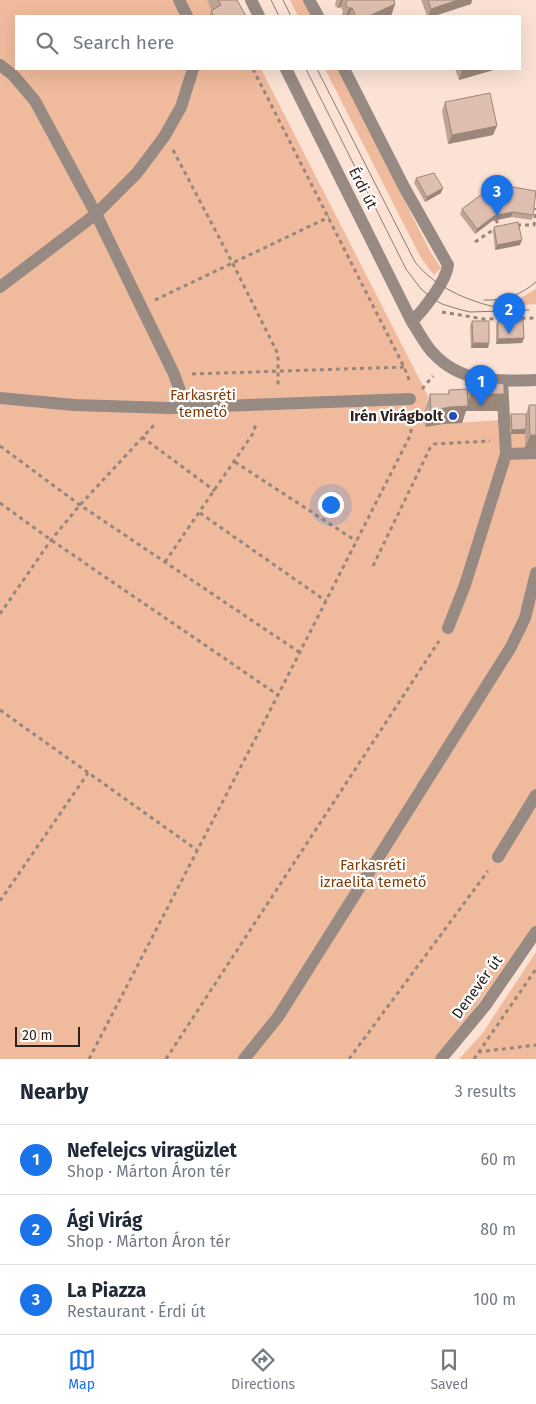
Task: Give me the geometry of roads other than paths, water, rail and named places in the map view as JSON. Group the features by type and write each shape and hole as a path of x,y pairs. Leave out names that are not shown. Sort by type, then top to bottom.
{"street":[{"path":"179,0 186,15"},
{"path":"251,0 258,15"},
{"path":"310,0 318,15"},
{"path":"0,65 13,75 35,101 96,214 174,374 186,408"},
{"path":"0,287 96,214 137,173 164,137 181,107 193,70"},
{"name":"Érdi út","path":"286,70 412,322 433,353 444,364 473,378 502,381"},
{"path":"345,70 404,187 451,262 447,272 424,309 412,322"},
{"path":"448,628 465,585 506,447 502,381 536,380"},
{"path":"0,398 74,405 170,408 410,399"},
{"path":"506,447 536,453"},
{"path":"244,1059 278,1017 512,647 524,618 536,573"},
{"path":"498,857 536,796"},
{"name":"Denevér út","path":"441,1059 485,1006 536,932"}],"tram line":[{"path":"271,0 278,15"},
{"path":"283,0 290,15"},
{"path":"306,70 406,269 421,289 442,304 470,312 529,310"},
{"path":"318,70 415,262 433,279 453,292 476,302 499,308"},
{"path":"484,300 512,296 536,282"}],"place":[{"name":"La Piazza","path":"497,216"},
{"name":"Ági Virág","path":"509,334"},
{"name":"Nefelejcs viragüzlet","path":"481,406"},
{"name":"Irén Virágbolt","path":"453,416"}],"park label":[{"name":"Farkasréti temető","path":"203,404"},
{"name":"Farkasréti izraelita temető","path":"373,874"}]}
